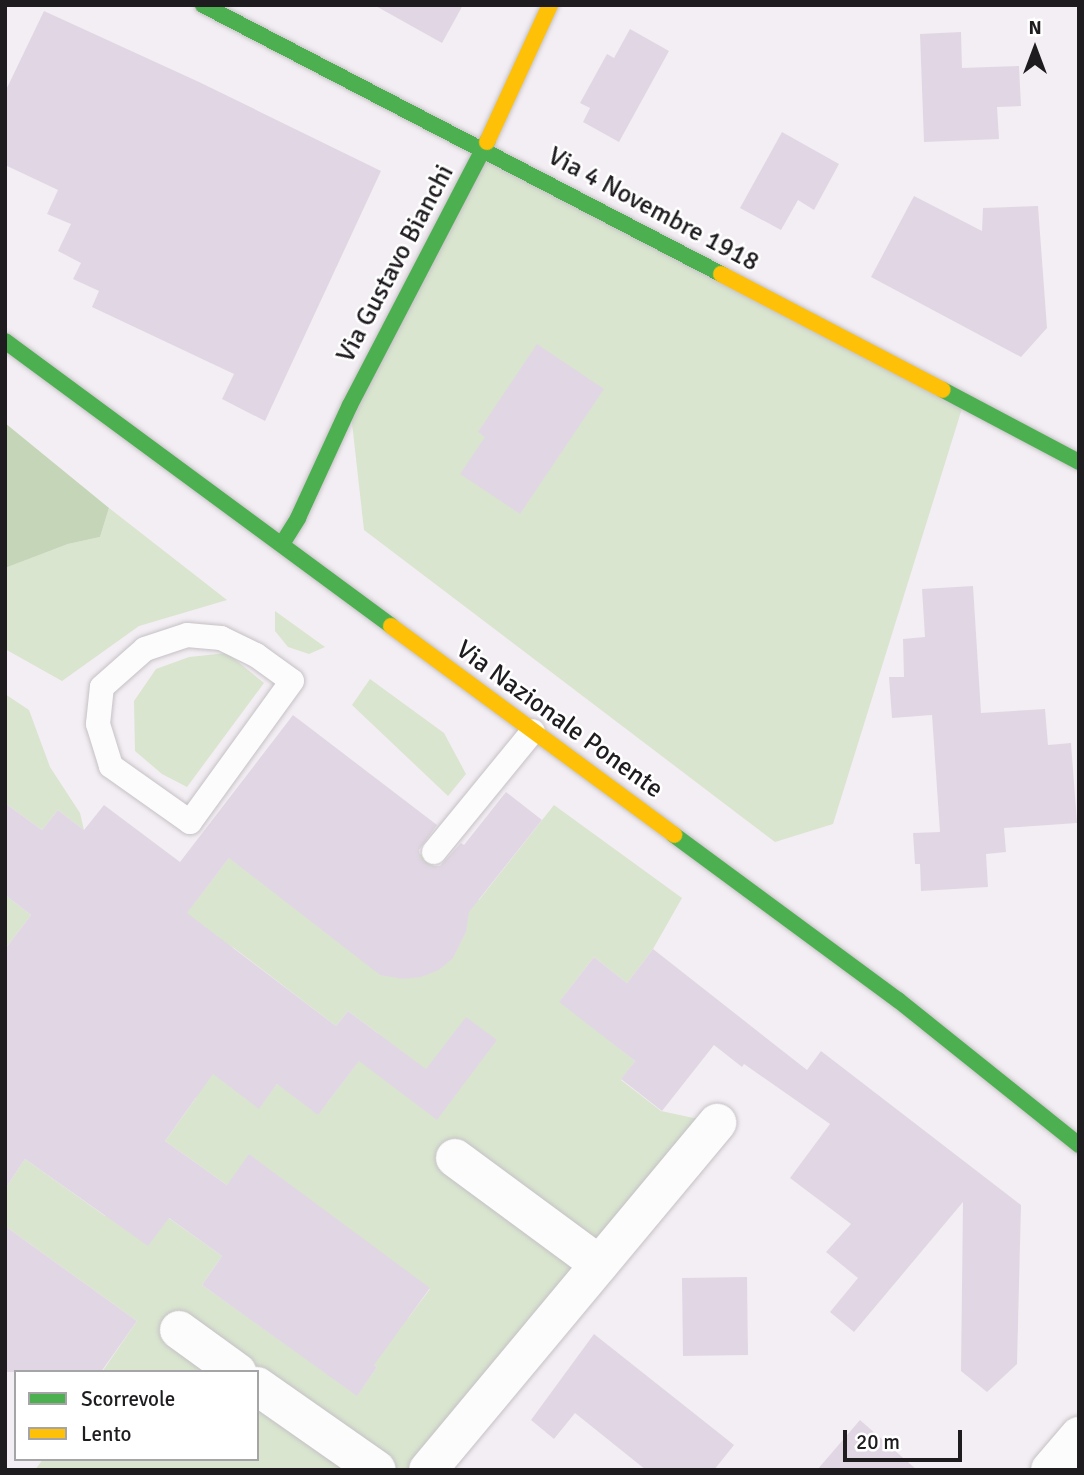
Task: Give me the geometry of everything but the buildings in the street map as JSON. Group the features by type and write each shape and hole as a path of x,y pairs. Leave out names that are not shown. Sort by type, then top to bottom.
{"street":[{"name":"Via 4 Novembre 1918","path":"202,5 484,149 1079,463"},
{"name":"Via Gustavo Bianchi","path":"282,544 298,518 350,405 484,149 550,5"},
{"name":"Via Nazionale Ponente","path":"5,341 898,1000 1079,1145"},
{"path":"428,1470 717,1123"},
{"path":"455,1158 599,1264"},
{"path":"178,1330 234,1370"},
{"path":"259,1387 376,1470"},
{"path":"1050,1470 1079,1436"}],"lane":[{"path":"187,635 221,638 256,655 292,681 190,822 111,766 98,724 102,687 145,649 187,635"},
{"path":"434,852 533,731"}],"green space":[{"path":"484,149 964,402 833,824 775,842 364,530 350,405"},
{"path":"5,423 109,508 100,537 68,544 5,568"},
{"path":"109,508 227,600 139,626 62,681 5,649 5,568 68,544 100,537"},
{"path":"275,611 325,647 309,654 288,647 275,631"},
{"path":"227,653 264,683 187,787 162,774 135,751 134,701 156,669 189,657"},
{"path":"370,679 444,733 466,774 448,796 352,705"},
{"path":"5,694 29,710 50,767 80,813 84,830 58,810 42,830 5,803"},
{"path":"554,805 682,898 653,949 627,983 594,957 560,1001 635,1061 621,1080 661,1111 717,1123 428,1470 35,1470 42,1461 259,1461 259,1370 103,1370 137,1321 5,1226 5,1189 25,1159 105,1216 125,1187 222,1256 202,1285 357,1395 377,1367 367,1360 409,1317 430,1289 258,1207 165,1141 196,1098 139,1000 259,1108 277,1084 327,1103 379,1034 348,1011 336,1026 234,948 178,924 229,858 411,846 461,890 479,900"},
{"path":"5,895 31,915 5,949"}],"traffic: fast":[{"path":"203,5 721,274"},
{"path":"282,544 298,518 350,405 487,142"},
{"path":"5,341 391,626"},
{"path":"943,390 1079,462"},
{"path":"674,835 898,1000 1079,1145"}],"traffic: slow":[{"path":"487,142 550,5"},
{"path":"721,274 943,390"},
{"path":"391,626 674,835"}]}
